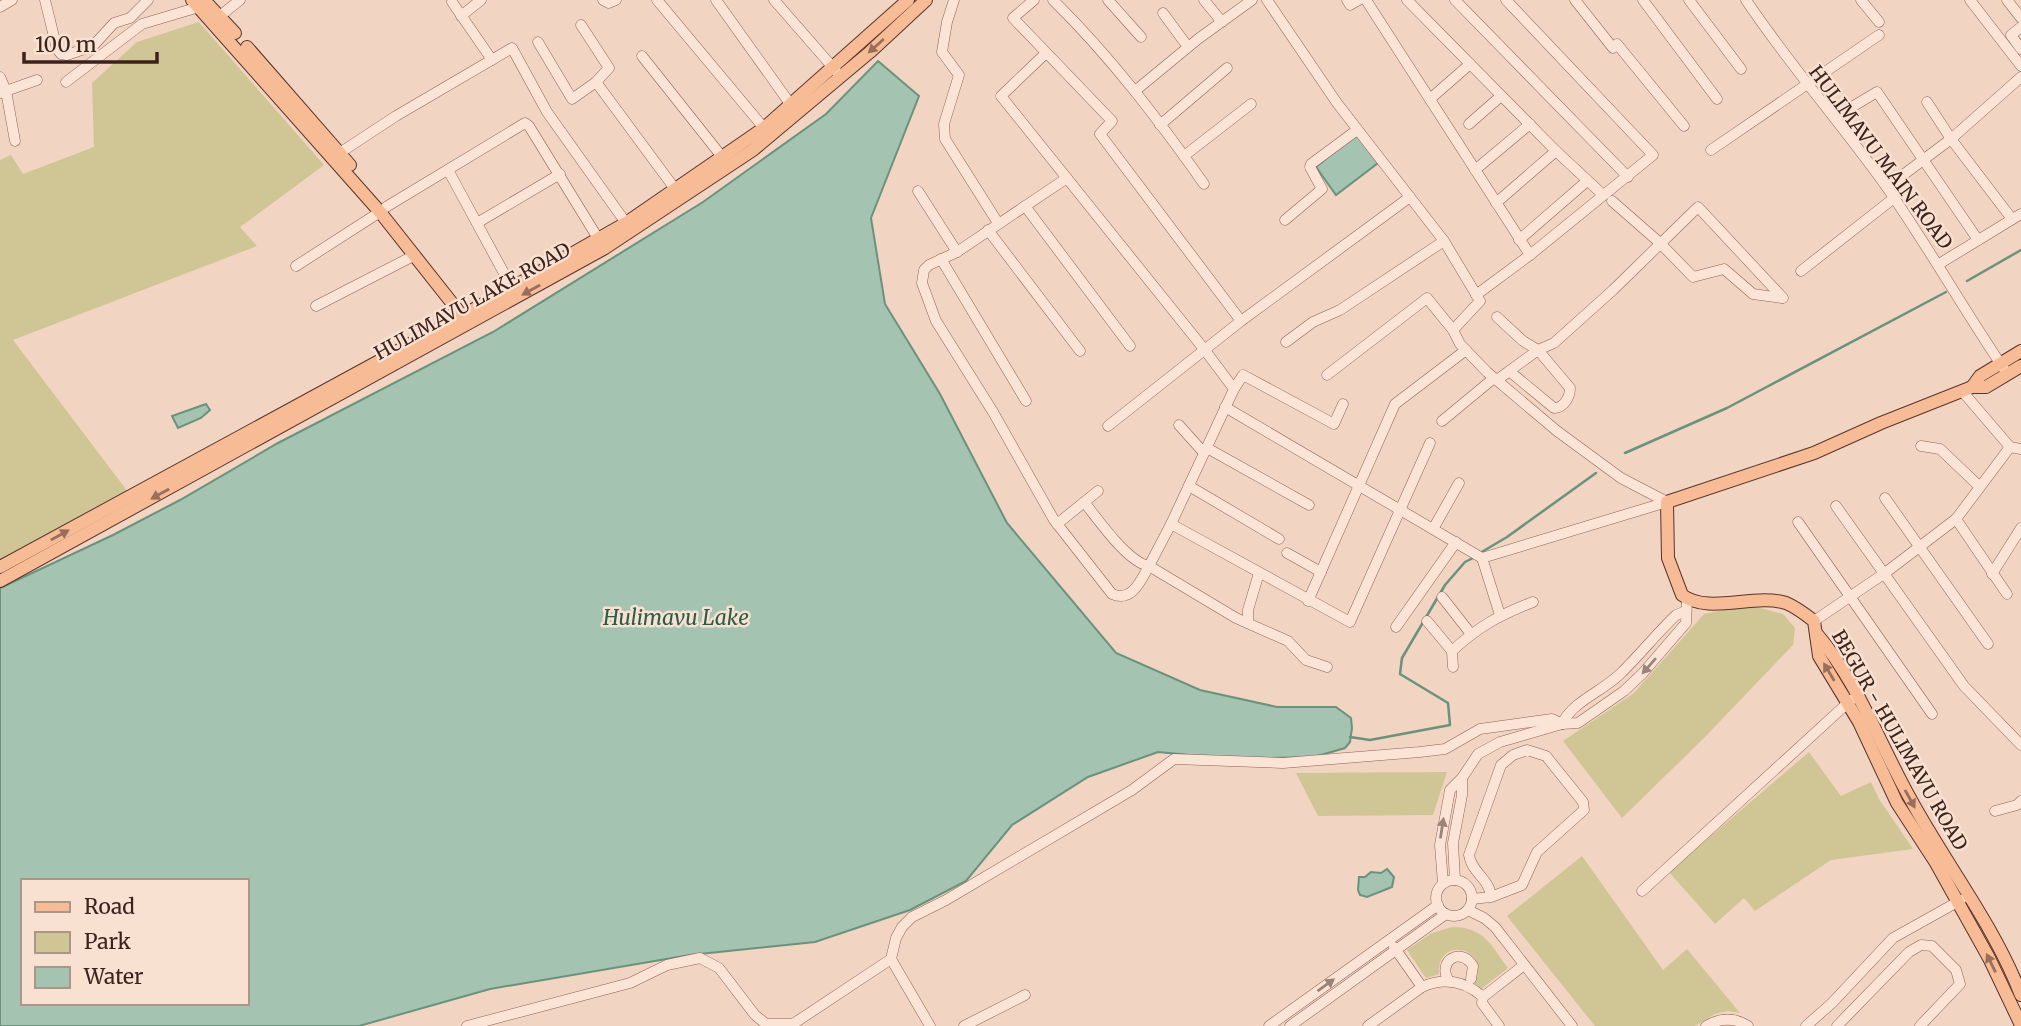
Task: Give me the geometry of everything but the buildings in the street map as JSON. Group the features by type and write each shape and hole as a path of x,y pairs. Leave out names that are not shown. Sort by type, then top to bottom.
{"main road":[{"name":"HULIMAVU LAKE ROAD","path":"0,581 469,318 512,288 679,195 753,150 837,72 908,0"},
{"name":"HULIMAVU LAKE ROAD","path":"0,567 605,248 679,195 926,0"},
{"path":"199,2 337,155 469,318"},
{"path":"383,209 415,255 469,318"},
{"path":"2003,368 2021,351"},
{"path":"1815,627 1799,610 1782,602 1759,600 1686,605 1668,558 1667,502 1814,453 1967,389 1980,376 2003,368 2021,366"},
{"name":"BEGUR - HULIMAVU ROAD","path":"1815,627 1830,649 1859,722 1897,803 2007,960 2021,995"},
{"name":"BEGUR - HULIMAVU ROAD","path":"1963,898 2021,1024"}],"street":[{"path":"0,8 12,0"},
{"path":"45,0 57,49 61,54 67,55 93,46 114,23 130,18 148,0"},
{"path":"216,19 240,0"},
{"path":"461,16 481,0"},
{"path":"603,0 609,3 616,0"},
{"path":"657,0 764,128"},
{"path":"716,0 791,105"},
{"path":"774,0 837,72"},
{"path":"954,0 942,51 959,75 944,124 945,139 998,223"},
{"path":"1034,0 1013,18 1112,121 1100,134 1241,321"},
{"path":"1053,0 1086,33 1135,91 1204,184"},
{"path":"1108,0 1141,37"},
{"path":"1204,0 1222,22"},
{"path":"1135,91 1188,47 1252,0"},
{"path":"1267,0 1281,24 1357,130 1444,241 1480,301 1453,330"},
{"path":"1347,0 1350,5 1359,0"},
{"path":"1366,0 1530,255"},
{"path":"1407,0 1600,192"},
{"path":"1455,0 1628,177"},
{"path":"1476,295 1530,255 1653,155 1506,0"},
{"path":"1575,0 1613,48 1618,44 1684,126"},
{"path":"1643,0 1717,99"},
{"path":"1689,0 1741,69"},
{"name":"HULIMAVU MAIN ROAD","path":"1746,0 1805,84 1835,117 1894,198 1939,264 2003,368"},
{"path":"1861,0 1879,22"},
{"path":"1970,0 2021,66"},
{"path":"2007,0 2021,18"},
{"path":"66,82 142,24 199,2"},
{"path":"452,2 492,60"},
{"path":"1163,13 1188,47"},
{"path":"538,41 572,99 596,82 609,68 581,25"},
{"path":"2021,27 2011,35 2021,50"},
{"path":"1711,150 1879,34"},
{"path":"337,155 396,116 512,48 547,111 626,223"},
{"path":"1045,54 1001,96 1234,389"},
{"path":"642,56 723,158"},
{"path":"1430,99 1470,64"},
{"path":"1160,125 1227,68"},
{"path":"0,77 15,141"},
{"path":"1886,187 1951,139 2021,77"},
{"path":"3,92 37,80"},
{"path":"596,82 679,195"},
{"path":"1835,117 1877,92 1978,240"},
{"path":"1469,124 1501,96"},
{"path":"1927,102 1951,139 2017,216 1939,264"},
{"path":"1184,156 1251,104"},
{"path":"296,266 383,209 525,124 529,126 560,174 599,240"},
{"path":"1475,170 1530,124"},
{"path":"1285,220 1321,189 1311,164 1357,130"},
{"path":"1496,203 1556,151"},
{"path":"448,170 512,288"},
{"path":"477,223 560,174"},
{"path":"1067,178 957,252 929,265 924,270 922,283 936,321 993,412 1057,524 1112,594 1126,596 1138,587 1243,375 1334,424 1343,404"},
{"path":"1519,240 1587,181"},
{"path":"918,191 957,252"},
{"path":"1108,426 1204,349 1410,197"},
{"path":"1801,271 1894,198"},
{"path":"1443,421 1495,379 1538,350 1554,343 1613,290 1660,243 1698,207 1783,298 1753,294 1724,269 1693,277 1660,243 1612,201"},
{"path":"1025,206 1130,346"},
{"path":"988,230 1080,351"},
{"path":"1286,342 1313,322 1340,310 1444,241"},
{"path":"317,306 415,255"},
{"path":"941,259 1026,401"},
{"path":"1327,375 1427,298 1453,330 1465,350 1495,379 1609,470 1667,502"},
{"path":"1497,317 1523,341 1538,350 1570,388 1567,401 1561,407 1554,408 1509,371"},
{"path":"1308,601 1395,404 1465,350"},
{"path":"1815,627 1851,596 1956,519 1979,486 2016,448 1967,389"},
{"path":"1225,407 1479,556 1500,615"},
{"path":"1179,425 1205,450 1309,505"},
{"path":"1171,524 1350,622 1430,443"},
{"path":"1921,446 1940,449 1979,486"},
{"path":"1433,528 1459,483"},
{"path":"1189,486 1279,539"},
{"path":"1057,524 1098,491"},
{"path":"1885,498 1988,645"},
{"path":"1084,502 1122,547 1143,565 1149,566 1236,618 1288,641 1306,660 1327,667"},
{"path":"1479,556 1667,502"},
{"path":"1836,506 1964,686 2021,745"},
{"path":"1956,519 2007,594"},
{"path":"1798,522 1932,714"},
{"path":"1992,574 2021,528"},
{"path":"1396,627 1456,542"},
{"path":"1287,553 1321,572"},
{"path":"1248,623 1248,610 1259,573"},
{"path":"1442,597 1471,634"},
{"path":"1452,651 1471,634 1500,615 1533,602"},
{"path":"1446,914 1438,905 1437,893 1443,883 1440,845 1450,790 1462,778 1478,754 1500,742 1562,724 1578,723 1624,691 1685,623 1686,605"},
{"path":"1562,724 1568,711 1595,695 1616,677 1686,605"},
{"path":"1427,621 1452,651 1453,667"},
{"path":"1642,891 1852,699"},
{"path":"467,1026 630,983 667,965 700,958 719,968 755,1015 766,1024 793,1024 891,959 896,938 912,917 946,900 1132,790 1174,759 1283,763 1412,752 1445,749 1480,729 1552,719 1562,724"},
{"path":"1470,894 1491,892 1522,885 1537,852 1584,810 1583,802 1546,756 1535,751 1520,752 1501,765 1471,847 1471,863 1491,892"},
{"path":"1454,880 1453,843 1462,795 1462,778"},
{"path":"1995,811 2017,805 2021,801"},
{"path":"1443,883 1454,880 1465,883 1470,894 1468,910"},
{"path":"1812,1024 1892,938 1963,898"},
{"path":"1270,1026 1438,905"},
{"path":"1290,1026 1446,914 1457,915 1468,910"},
{"path":"1468,910 1490,922 1572,1026"},
{"path":"1389,940 1422,987"},
{"path":"1837,1026 1909,952 1926,945 1932,946 1956,970 1960,984 1920,1026"},
{"path":"1449,981 1444,973 1445,964 1451,958 1460,956 1468,958 1473,966 1471,979"},
{"path":"891,959 930,1025"},
{"path":"1499,1026 1482,1003 1483,997 1524,965"},
{"path":"1368,1026 1422,987 1435,982 1449,981 1471,987 1483,997"},
{"path":"964,1026 1025,995"},
{"path":"1706,1026 1718,1020 1730,1019 1748,1026"}],"green space":[{"path":"199,22 324,165 240,227 257,246 13,340 128,492 0,561 0,160 11,155 23,174 94,147 92,83 137,42"},
{"path":"1749,605 1783,614 1795,628 1793,645 1622,818 1563,741 1634,693 1704,614"},
{"path":"1809,752 1841,796 1871,782 1879,799 1913,849 1831,860 1755,911 1744,898 1715,924 1669,872"},
{"path":"1447,772 1433,815 1318,816 1296,773"},
{"path":"1582,856 1663,970 1687,949 1740,1013 1728,1011 1715,1014 1695,1026 1595,1026 1507,916"},
{"path":"1452,927 1472,930 1486,939 1508,968 1481,989 1474,983 1478,971 1477,961 1463,950 1454,950 1440,961 1439,974 1426,978 1407,950 1432,933"}],"water":[{"name":"Hulimavu Lake","path":"878,61 919,96 871,218 885,304 940,394 1007,523 1116,653 1200,690 1277,707 1336,707 1351,718 1350,742 1345,748 1314,757 1232,759 1158,752 1088,777 1012,825 966,881 910,910 815,942 690,955 490,989 359,1026 0,1026 0,588 113,535 278,443 493,332 703,202 826,114"},
{"path":"1356,134 1378,163 1336,195 1316,167"},
{"path":"206,404 210,410 201,418 178,428 172,416"},
{"path":"1387,869 1394,877 1392,887 1367,897 1360,895 1359,877 1365,877 1371,872 1381,873"}],"waterway":[{"path":"1967,281 2021,250"},
{"path":"1625,453 1727,408 1946,292"},
{"path":"1480,553 1507,537 1596,473"},
{"path":"1350,737 1370,740 1450,725 1448,703 1400,674 1402,658 1445,585 1465,562 1475,557"}]}
